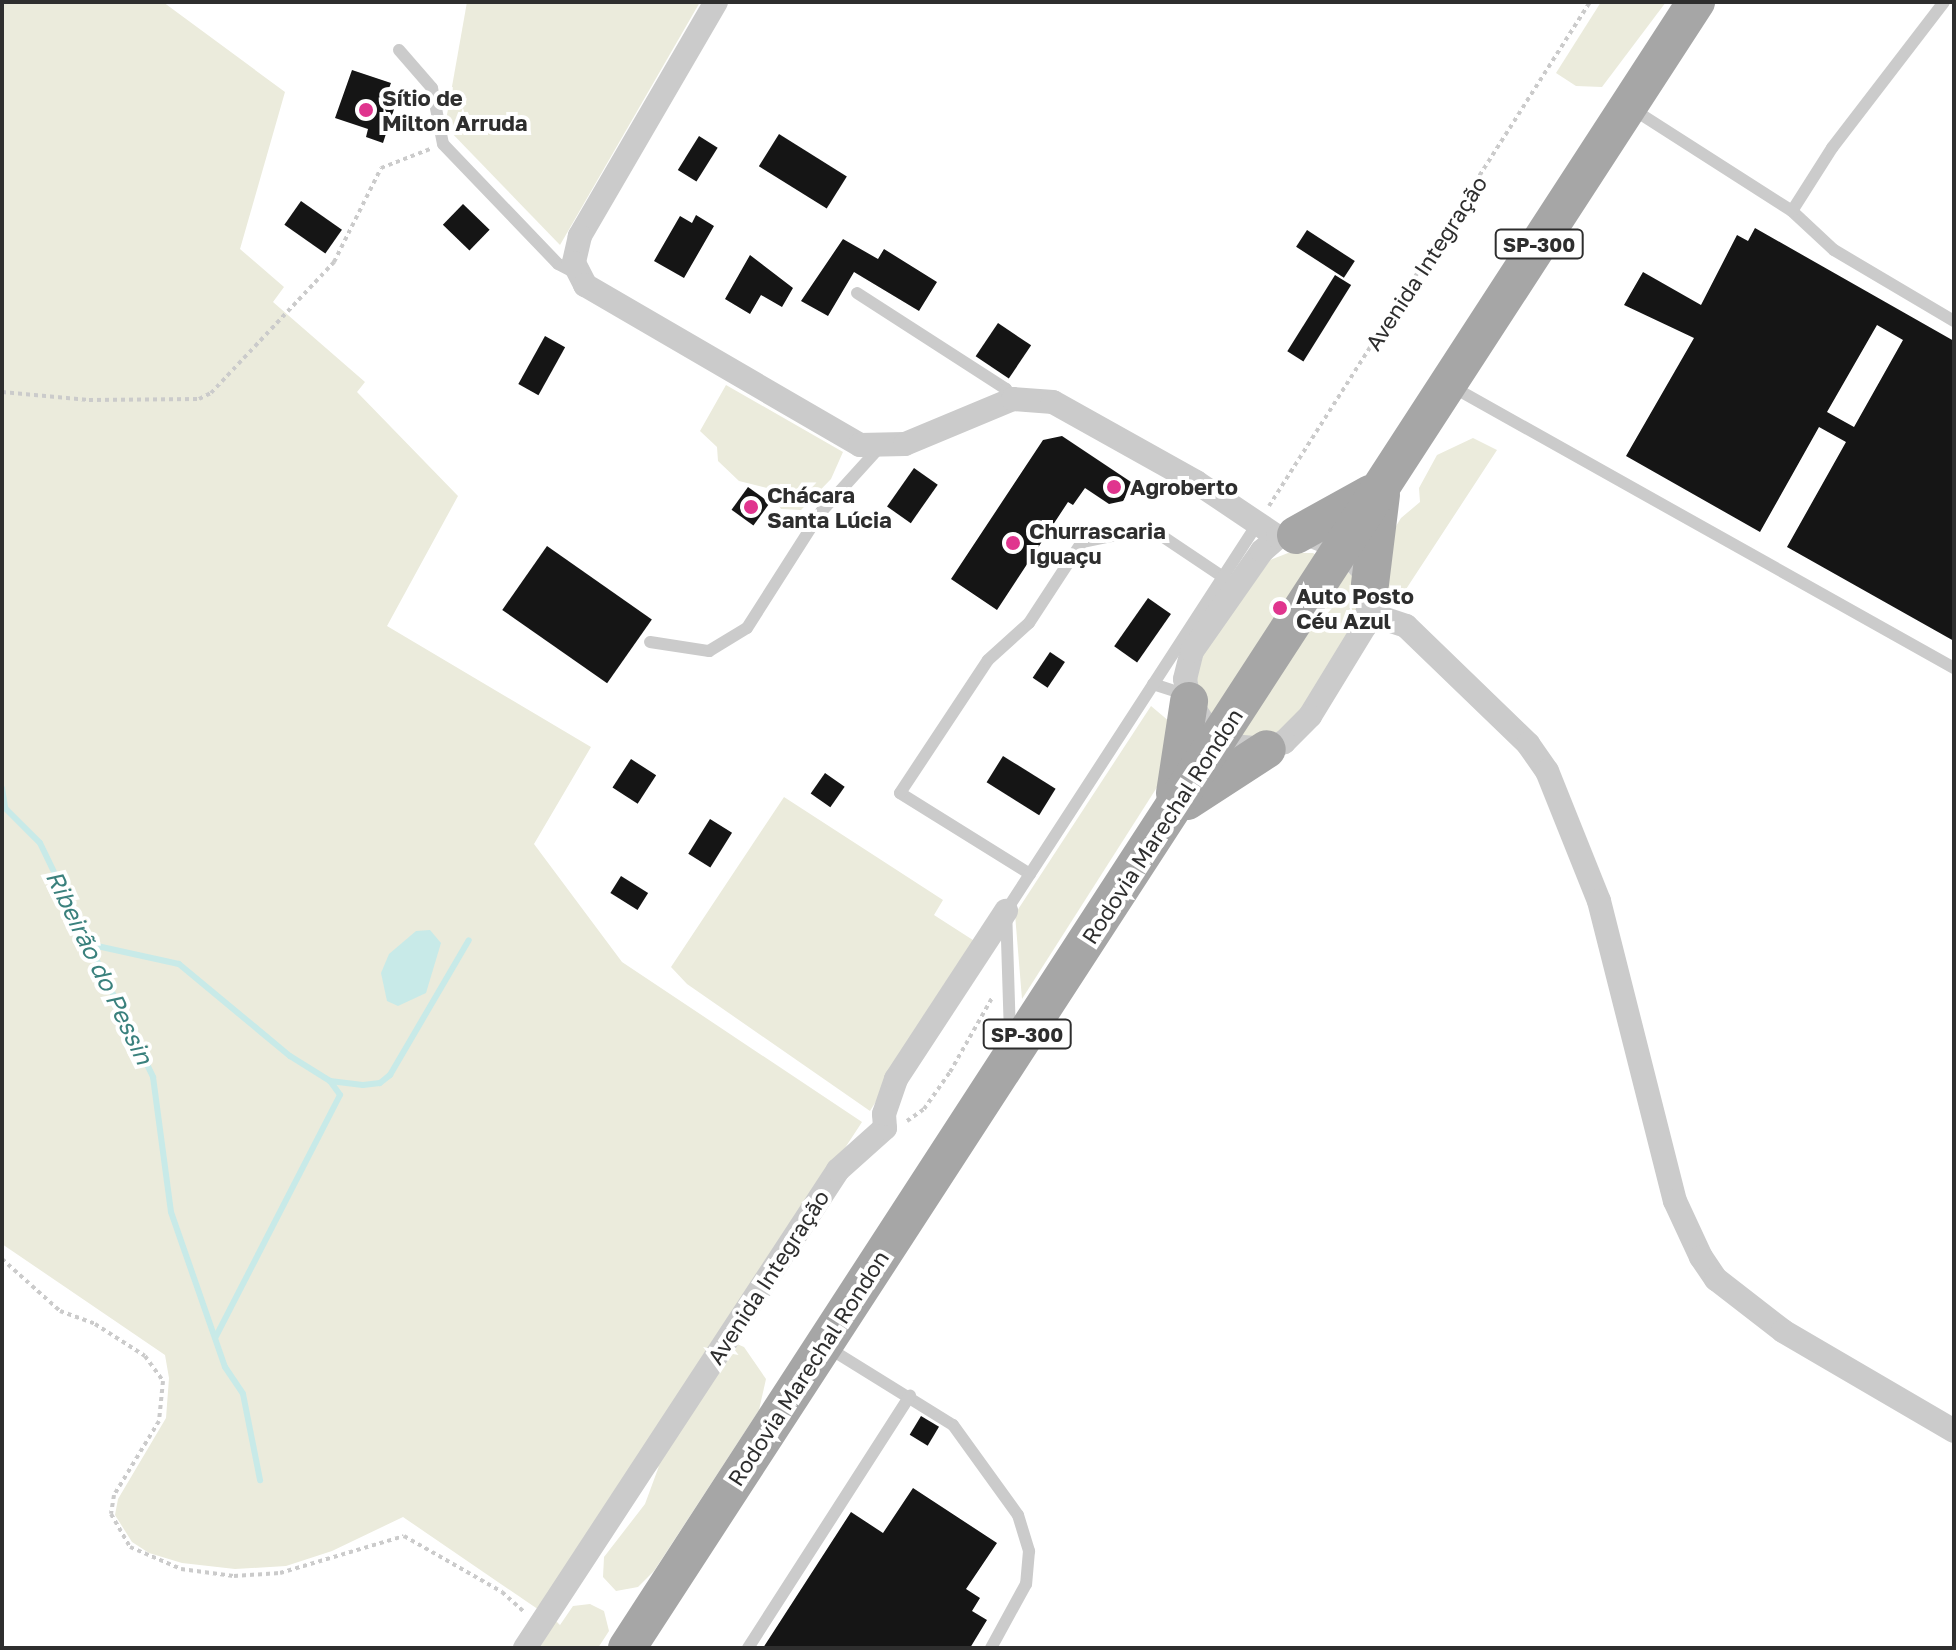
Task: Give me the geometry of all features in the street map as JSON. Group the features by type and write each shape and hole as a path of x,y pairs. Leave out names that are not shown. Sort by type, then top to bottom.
{"main road":[{"name":"Rodovia Marechal Rondon","path":"627,1648 1696,2"},
{"path":"1287,536 1382,486"},
{"path":"1369,598 1382,486"},
{"path":"1169,815 1188,698"},
{"path":"1169,815 1267,749"}],"street":[{"path":"716,2 580,236 576,273 597,293 848,439 879,448 925,437 1013,399 1053,402 1094,421 1259,522 1287,536 1341,548 1369,598 1406,626 1528,744 1547,771 1599,901 1675,1201 1701,1257 1738,1298 1783,1331 1954,1431"},
{"path":"1287,536 1250,564 1192,651 1185,679 1188,698 1219,738 1234,746 1267,749 1284,742 1310,716 1356,646 1369,598"},
{"path":"885,1128 884,1114 896,1079 1006,911"},
{"name":"Avenida Integração","path":"531,1640 838,1170 885,1128"}],"lane":[{"path":"1792,211 1832,148 1944,2"},
{"path":"399,50 432,88 443,144 558,264 576,273"},
{"path":"1629,106 1792,211 1834,250 1954,321"},
{"path":"857,293 1006,389 1013,399"},
{"path":"1448,385 1954,668"},
{"path":"650,642 709,651 747,628 821,512 879,448"},
{"path":"1003,1070 1012,1020 1006,911 1259,522"},
{"path":"1030,874 900,793 988,660 1029,623 1082,542 1150,528 1223,577"},
{"path":"1153,684 1188,698"},
{"path":"824,1345 910,1396 966,1438 1018,1515 1029,1551 1026,1584 991,1648"},
{"path":"748,1648 910,1396"}],"path":[{"name":"Avenida Integração","path":"1259,522 1590,2"},
{"path":"2,392 89,400 199,399 211,393 334,262 381,168 443,144"},
{"path":"885,1128 924,1109 1011,964"},
{"path":"2,1259 60,1311 95,1324 145,1356 163,1381 159,1421 114,1495 111,1514 130,1547 181,1569 234,1576 280,1573 404,1536 502,1592 531,1640"}],"shaded area":[{"path":"2,2 163,2 285,92 240,249 284,287 273,302 365,382 357,392 458,496 387,626 591,747 534,844 622,962 862,1122 721,1337 744,1347 766,1379 759,1410 654,1571 638,1587 616,1591 603,1577 604,1557 645,1504 659,1466 542,1612 403,1517 332,1551 286,1566 235,1569 182,1563 149,1553 132,1542 115,1515 118,1499 166,1418 169,1378 165,1355 2,1244"},
{"path":"467,2 700,2 560,245 445,126"},
{"path":"1601,2 1666,2 1602,87 1576,86 1556,73"},
{"path":"726,385 843,452 831,479 801,510 781,509 767,488 739,481 718,461 717,447 700,431"},
{"path":"1473,438 1497,450 1395,606 1380,589 1385,544 1401,518 1420,502 1419,488 1437,455"},
{"path":"1288,553 1313,553 1352,575 1358,581 1359,623 1290,729 1245,740 1203,709 1196,674 1201,655 1270,560"},
{"path":"1151,706 1170,722 1161,781 1022,999 1015,914"},
{"path":"784,797 943,900 934,915 976,942 870,1111 687,984 671,967"},
{"path":"590,1604 604,1611 609,1631 598,1648 537,1648 555,1620 560,1625 573,1606"}],"water":[{"path":"430,930 441,943 426,993 398,1006 387,1001 381,973 389,954 416,931"}],"building":[{"name":"Sítio de Milton Arruda","path":"352,70 391,83 385,99 396,103 383,143 366,137 368,129 335,118"},
{"path":"779,134 847,176 827,209 759,166"},
{"path":"699,136 718,148 696,182 678,170"},
{"path":"301,201 342,230 325,253 284,225"},
{"path":"463,204 490,230 469,251 443,225"},
{"path":"696,215 714,226 684,278 654,261 680,216 692,223"},
{"path":"1755,228 1954,341 1954,641 1787,547 1846,442 1819,427 1760,532 1626,456 1694,338 1624,305 1643,272 1701,305 1737,235 1748,241","holes":["1877,325 1903,340 1854,427 1827,412"]},
{"path":"1307,230 1355,261 1344,278 1296,247"},
{"path":"843,239 878,259 884,249 937,282 919,311 854,272 828,316 801,301"},
{"path":"750,255 793,288 782,307 761,295 750,314 725,299"},
{"path":"1335,275 1351,285 1303,361 1287,351"},
{"path":"998,323 1031,345 1009,379 976,356"},
{"path":"545,336 565,347 538,395 518,384"},
{"path":"1062,436 1134,484 1123,501 1109,504 1085,488 1073,505 1068,502 997,610 951,579 1043,440"},
{"path":"914,468 938,485 911,523 887,507"},
{"name":"Chácara Santa Lúcia","path":"748,487 770,503 753,526 732,510"},
{"path":"547,546 652,619 607,683 502,610"},
{"path":"1148,598 1171,614 1137,662 1114,646"},
{"path":"1050,652 1065,662 1048,688 1033,678"},
{"path":"1003,756 1056,789 1039,815 987,782"},
{"path":"631,759 656,775 638,804 612,788"},
{"path":"825,773 845,787 830,807 811,793"},
{"path":"710,819 732,833 710,868 688,854"},
{"path":"621,876 648,893 638,910 610,893"},
{"path":"921,1416 939,1427 928,1446 910,1435"},
{"path":"913,1488 997,1543 966,1589 980,1598 972,1611 987,1620 970,1648 763,1648 851,1512 883,1533"}],"waterway":[{"name":"Ribeirão do Pessin","path":"2,788 5,808 40,843 153,1077 171,1212 225,1367 243,1394 260,1480"},
{"path":"330,1081 363,1085 380,1083 390,1075 469,940"},
{"path":"88,944 179,964 290,1056 330,1081 340,1095 215,1338"}],"place":[{"name":"Sítio de Milton Arruda","path":"366,110"},
{"name":"Agroberto","path":"1114,487"},
{"name":"Chácara Santa Lúcia","path":"751,507"},
{"name":"Churrascaria Iguaçu","path":"1013,543"},
{"name":"Auto Posto Céu Azul","path":"1280,608"}]}
